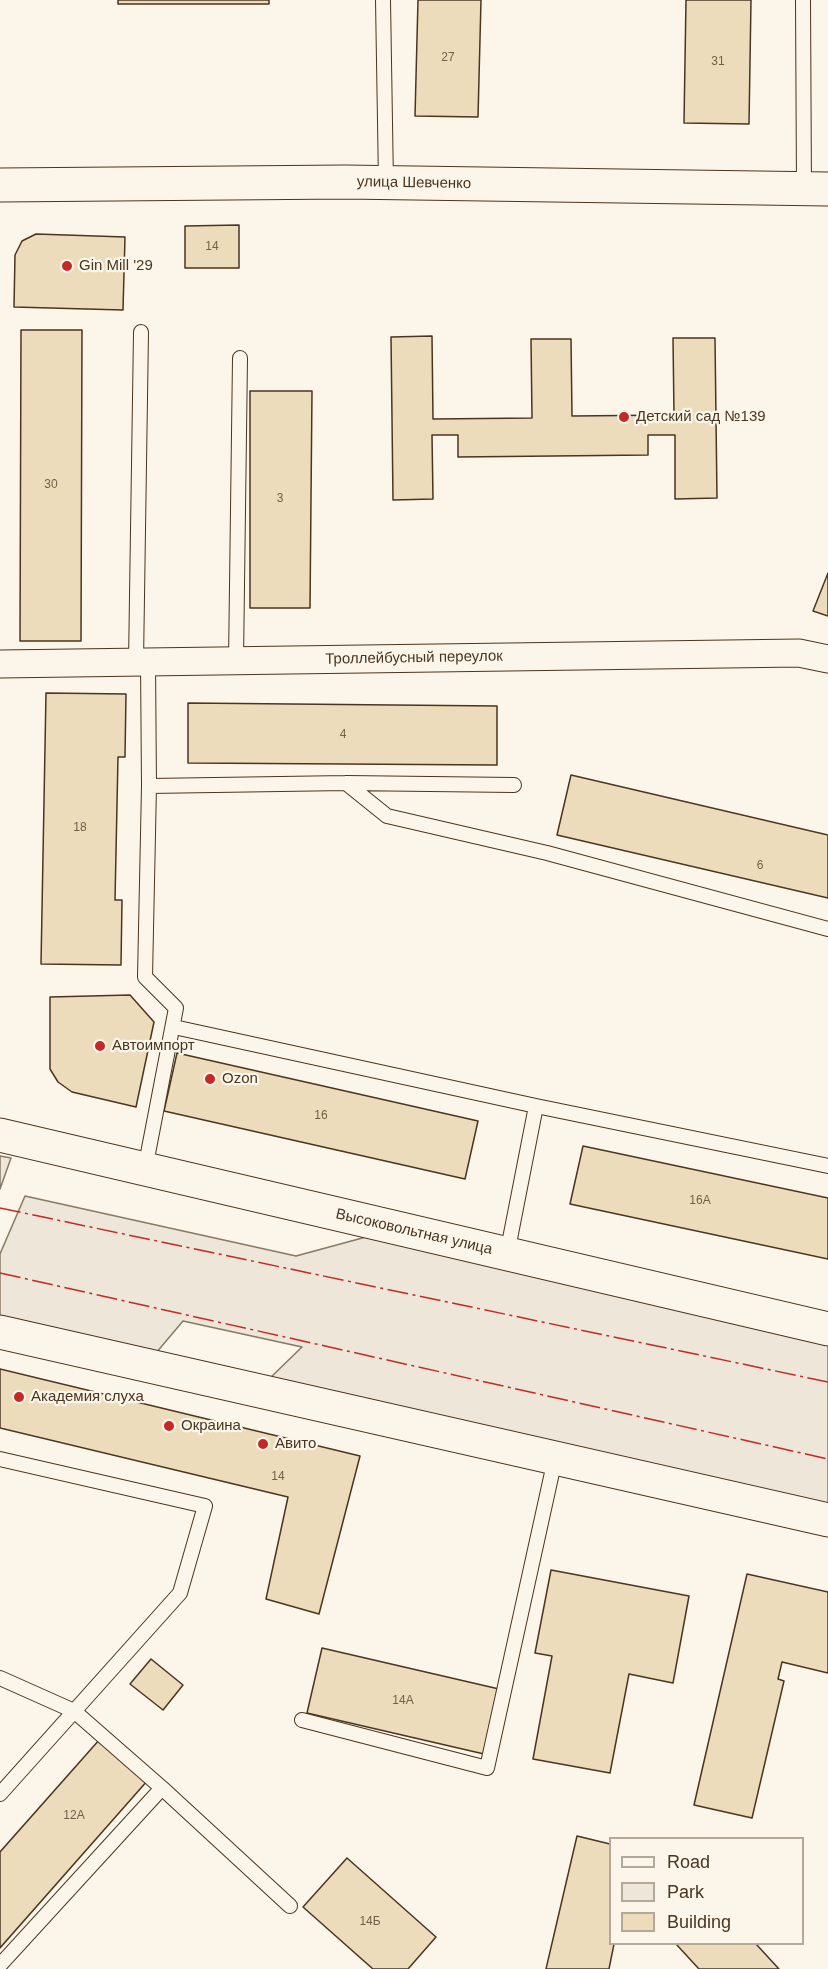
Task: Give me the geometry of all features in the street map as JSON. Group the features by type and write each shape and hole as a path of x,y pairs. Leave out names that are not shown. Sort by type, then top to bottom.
{"street":[{"name":"улица Шевченко","path":"0,185 386,183 816,189"},
{"name":"Троллейбусный переулок","path":"0,664 799,653 828,659"},
{"name":"Высоковольтная улица","path":"0,1135 828,1329"},
{"path":"0,1332 828,1520"}],"lane":[{"path":"383,0 386,183"},
{"path":"803,0 816,189"},
{"path":"141,332 142,662 149,786 145,977 176,1008 145,1169"},
{"path":"236,661 240,358"},
{"path":"149,786 346,783 514,785"},
{"path":"346,783 387,816 547,853 828,929"},
{"path":"174,1027 537,1106 828,1166"},
{"path":"507,1254 537,1106"},
{"path":"302,1720 488,1768 555,1459"},
{"path":"0,1460 205,1506 180,1593 0,1794"},
{"path":"0,1677 74,1711 162,1788 290,1906"},
{"path":"0,1965 162,1788"}],"green space":[{"path":"0,1156 11,1158 0,1189"},
{"path":"25,1196 296,1256 366,1237 828,1344 828,1505 269,1379 302,1347 183,1321 156,1353 0,1319 0,1254"}],"building":[{"path":"118,0 269,0 269,4 118,4"},
{"path":"418,0 481,0 478,117 415,116"},
{"path":"686,0 751,0 749,124 684,123"},
{"path":"239,225 239,268 185,268 185,226"},
{"path":"36,234 125,237 123,310 14,307 15,255 22,241"},
{"path":"21,330 82,330 81,641 20,641"},
{"name":"Детский сад №139","path":"432,336 433,419 532,418 531,339 571,339 572,416 674,415 673,338 715,338 717,498 675,499 675,435 648,435 648,455 458,457 458,435 432,435 433,499 393,500 391,337"},
{"path":"250,391 312,391 310,608 250,608"},
{"path":"828,573 828,616 813,611"},
{"path":"46,693 126,694 125,757 118,757 115,900 122,900 121,965 41,964"},
{"path":"188,703 497,706 497,765 188,763"},
{"path":"571,775 828,835 828,898 557,835"},
{"name":"Автоимпорт","path":"130,995 154,1022 136,1107 72,1092 58,1082 50,1069 50,997"},
{"path":"177,1053 478,1121 465,1179 164,1111"},
{"path":"583,1146 828,1198 828,1259 570,1204"},
{"path":"0,1369 360,1456 319,1614 266,1599 288,1497 0,1428"},
{"path":"551,1570 689,1596 673,1683 629,1674 610,1773 533,1759 552,1656 535,1653"},
{"path":"747,1574 828,1592 828,1673 782,1662 778,1679 784,1681 752,1818 694,1805"},
{"path":"322,1648 499,1689 484,1754 307,1713"},
{"path":"151,1659 183,1685 163,1710 130,1684"},
{"path":"100,1739 148,1780 0,1948 0,1852"},
{"path":"577,1836 609,1844 609,1945 614,1945 609,1969 546,1969"},
{"path":"347,1858 436,1937 408,1969 373,1969 303,1907"},
{"path":"677,1945 757,1945 779,1969 699,1969"}],"power":[{"path":"0,1208 828,1382"},
{"path":"0,1273 828,1459"}],"place":[{"name":"Gin Mill '29","path":"67,266"},
{"name":"Детский сад №139","path":"624,417"},
{"name":"Автоимпорт","path":"100,1046"},
{"name":"Ozon","path":"210,1079"},
{"name":"Академия слуха","path":"19,1397"},
{"name":"Окраина","path":"169,1426"},
{"name":"Авито","path":"263,1444"}]}
